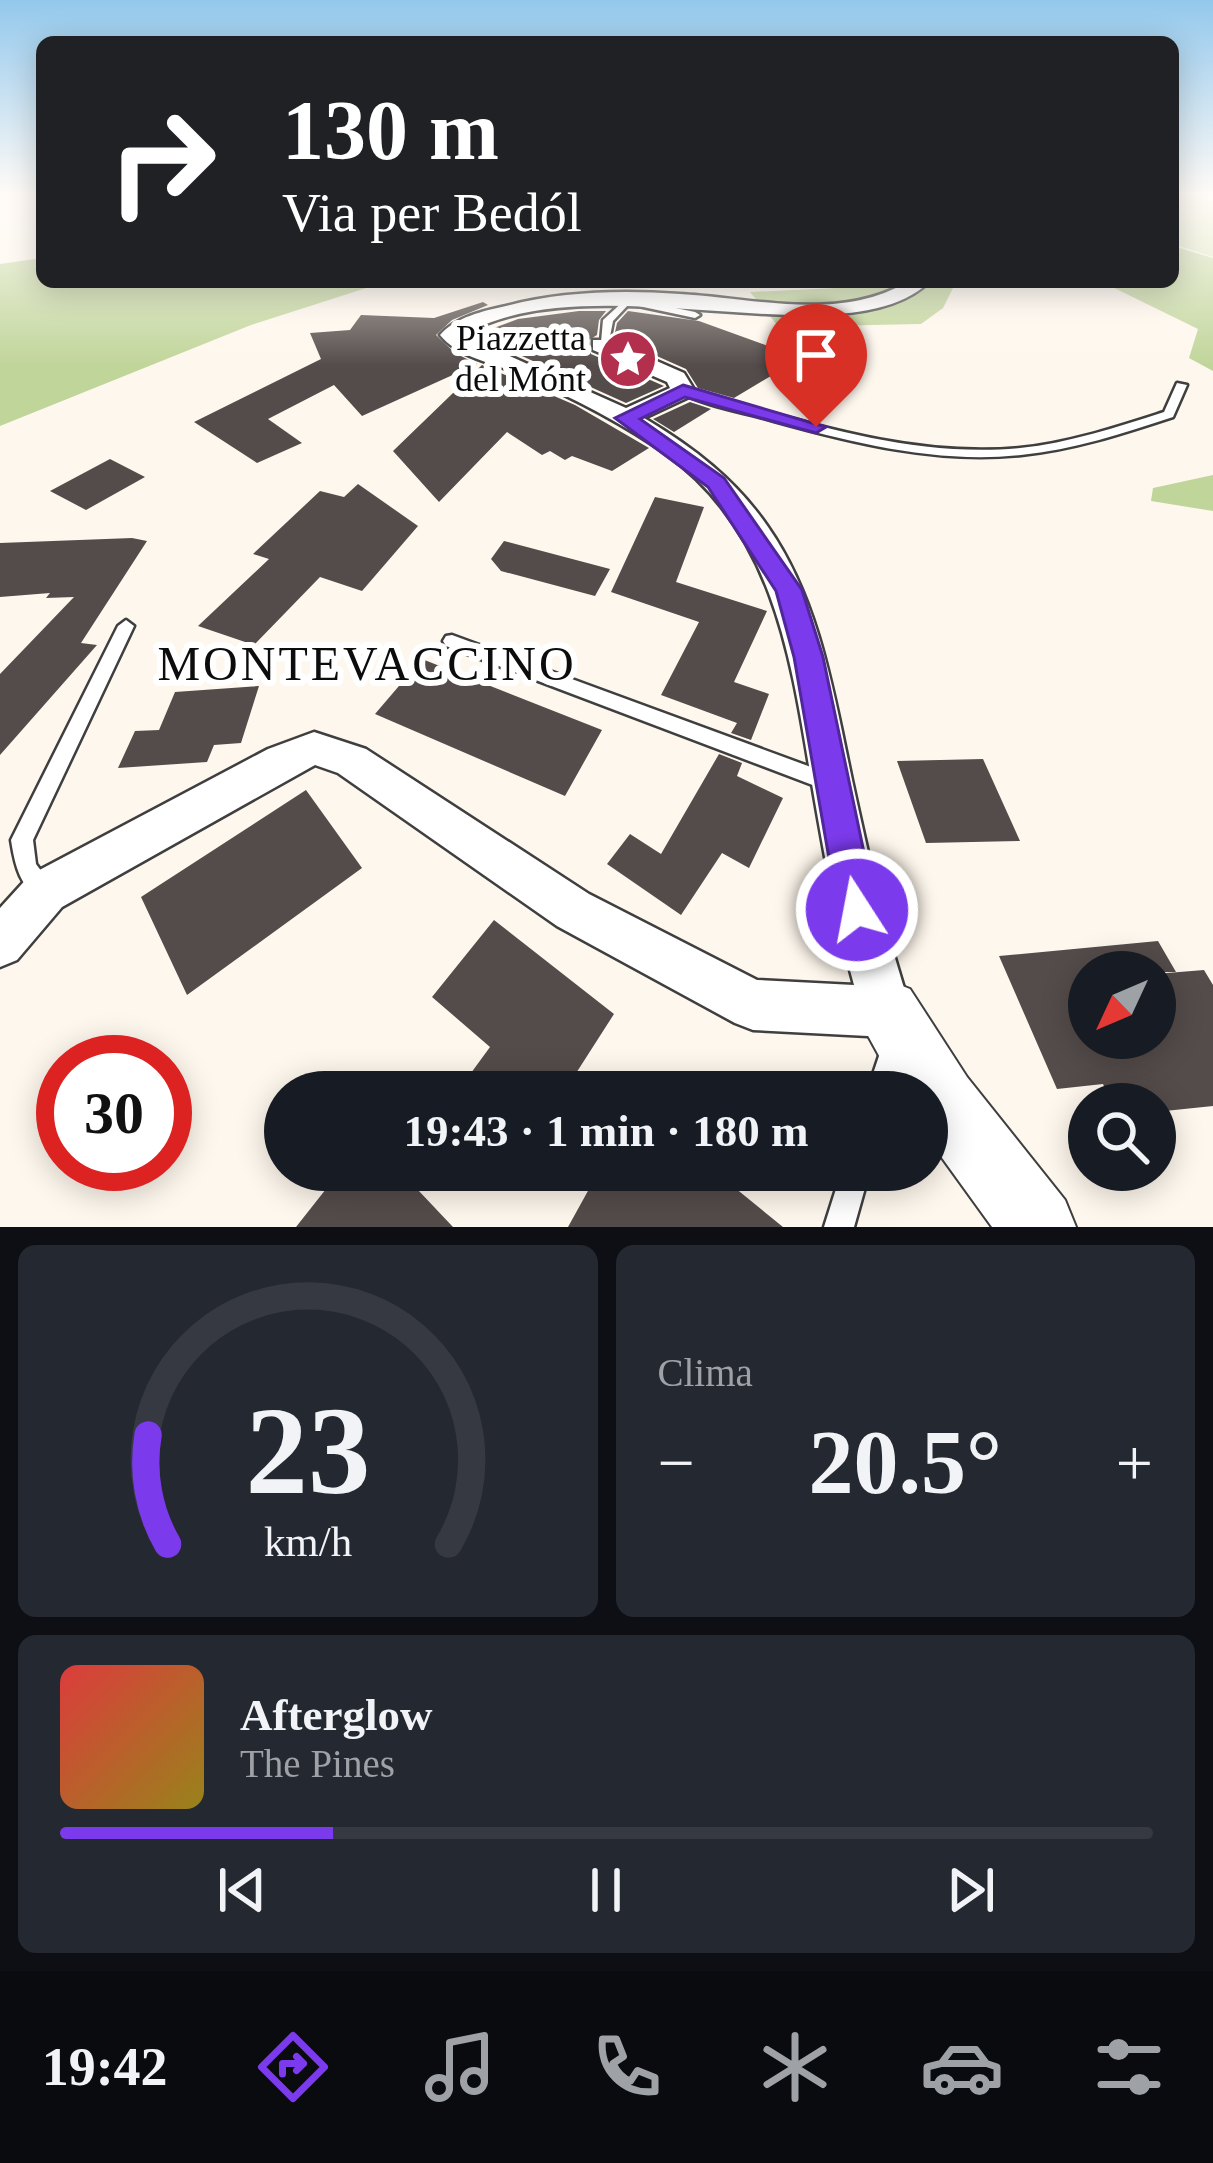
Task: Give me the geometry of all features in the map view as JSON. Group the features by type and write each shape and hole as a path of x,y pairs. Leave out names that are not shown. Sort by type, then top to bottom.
{"street":[{"path":"627,302 640,288"},
{"path":"909,288 894,296 821,308 772,310 677,299 555,300 475,321 450,334 456,341 625,418 716,483 789,590 808,657 888,1045 1038,1227"},
{"path":"555,383 603,342 673,376 683,391 625,418"},
{"path":"0,943 46,891 282,760 314,748 352,761 573,910 753,1005 888,1045"}],"lane":[{"path":"603,342 608,320 627,302 695,315"},
{"path":"683,391 895,446 998,453 1064,444 1169,414 1181,385"},
{"path":"46,891 26,868 22,840 126,626"},
{"path":"452,641 832,783"},
{"path":"839,1227 850,1191"}],"green space":[{"path":"1179,251 1213,258 1213,371 1189,358 1198,329 1114,288 1179,288"},
{"path":"36,259 36,288 366,288 251,325 0,426 0,264"},
{"path":"953,288 943,308 921,324 779,327 750,292"},
{"path":"1213,475 1213,511 1151,501 1153,488"}],"building":[{"path":"483,302 488,305 452,320 436,335 455,353 477,364 362,416 334,385 268,419 302,443 257,463 194,422 321,359 310,333 350,330 361,315 434,318"},
{"path":"606,311 597,335 589,340 591,354 664,386 626,403 475,335 518,319"},
{"path":"628,311 699,321 801,358 734,398 698,388 686,369 614,337 617,323"},
{"path":"482,365 575,405 649,448 612,471 572,456 565,460 550,451 542,455 507,432 439,502 393,451"},
{"path":"690,402 711,409 674,432 653,419"},
{"path":"110,459 145,477 86,510 50,491"},
{"path":"358,484 418,526 362,591 320,577 254,645 198,626 269,559 253,554 320,491 344,497"},
{"path":"655,497 704,507 676,582 767,611 734,682 769,694 751,740 731,733 737,723 661,695 699,622 611,592"},
{"path":"147,541 81,643 97,645 0,755 0,674 74,597 46,598 50,593 0,597 0,543"},
{"path":"504,541 610,569 595,596 501,571 491,559"},
{"path":"422,659 602,730 565,796 375,714"},
{"path":"259,686 241,743 214,745 207,762 118,768 135,731 159,730 175,692"},
{"path":"719,754 742,763 737,776 783,798 749,868 722,853 681,915 607,864 630,834 661,854"},
{"path":"983,759 1020,841 926,843 897,761"},
{"path":"306,790 362,868 187,995 141,897"},
{"path":"494,920 614,1014 577,1071 472,1071 490,1047 432,997"},
{"path":"1158,941 1164,951 1068,951 1068,1059 1176,1059 1176,972 1204,970 1213,985 1213,1106 1176,1110 1176,1083 1068,1083 1068,1088 1057,1089 999,956"},
{"path":"324,1191 419,1191 453,1227 296,1227"},
{"path":"588,1191 739,1191 783,1227 568,1227"}],"place":[{"name":"Piazzetta del Mónt","path":"628,359"}],"district":[{"name":"MONTEVACCINO","path":"367,663"}],"route":[{"path":"816,427 683,391 625,418 700,467 716,483 758,538 789,590 808,657 857,910"}]}
